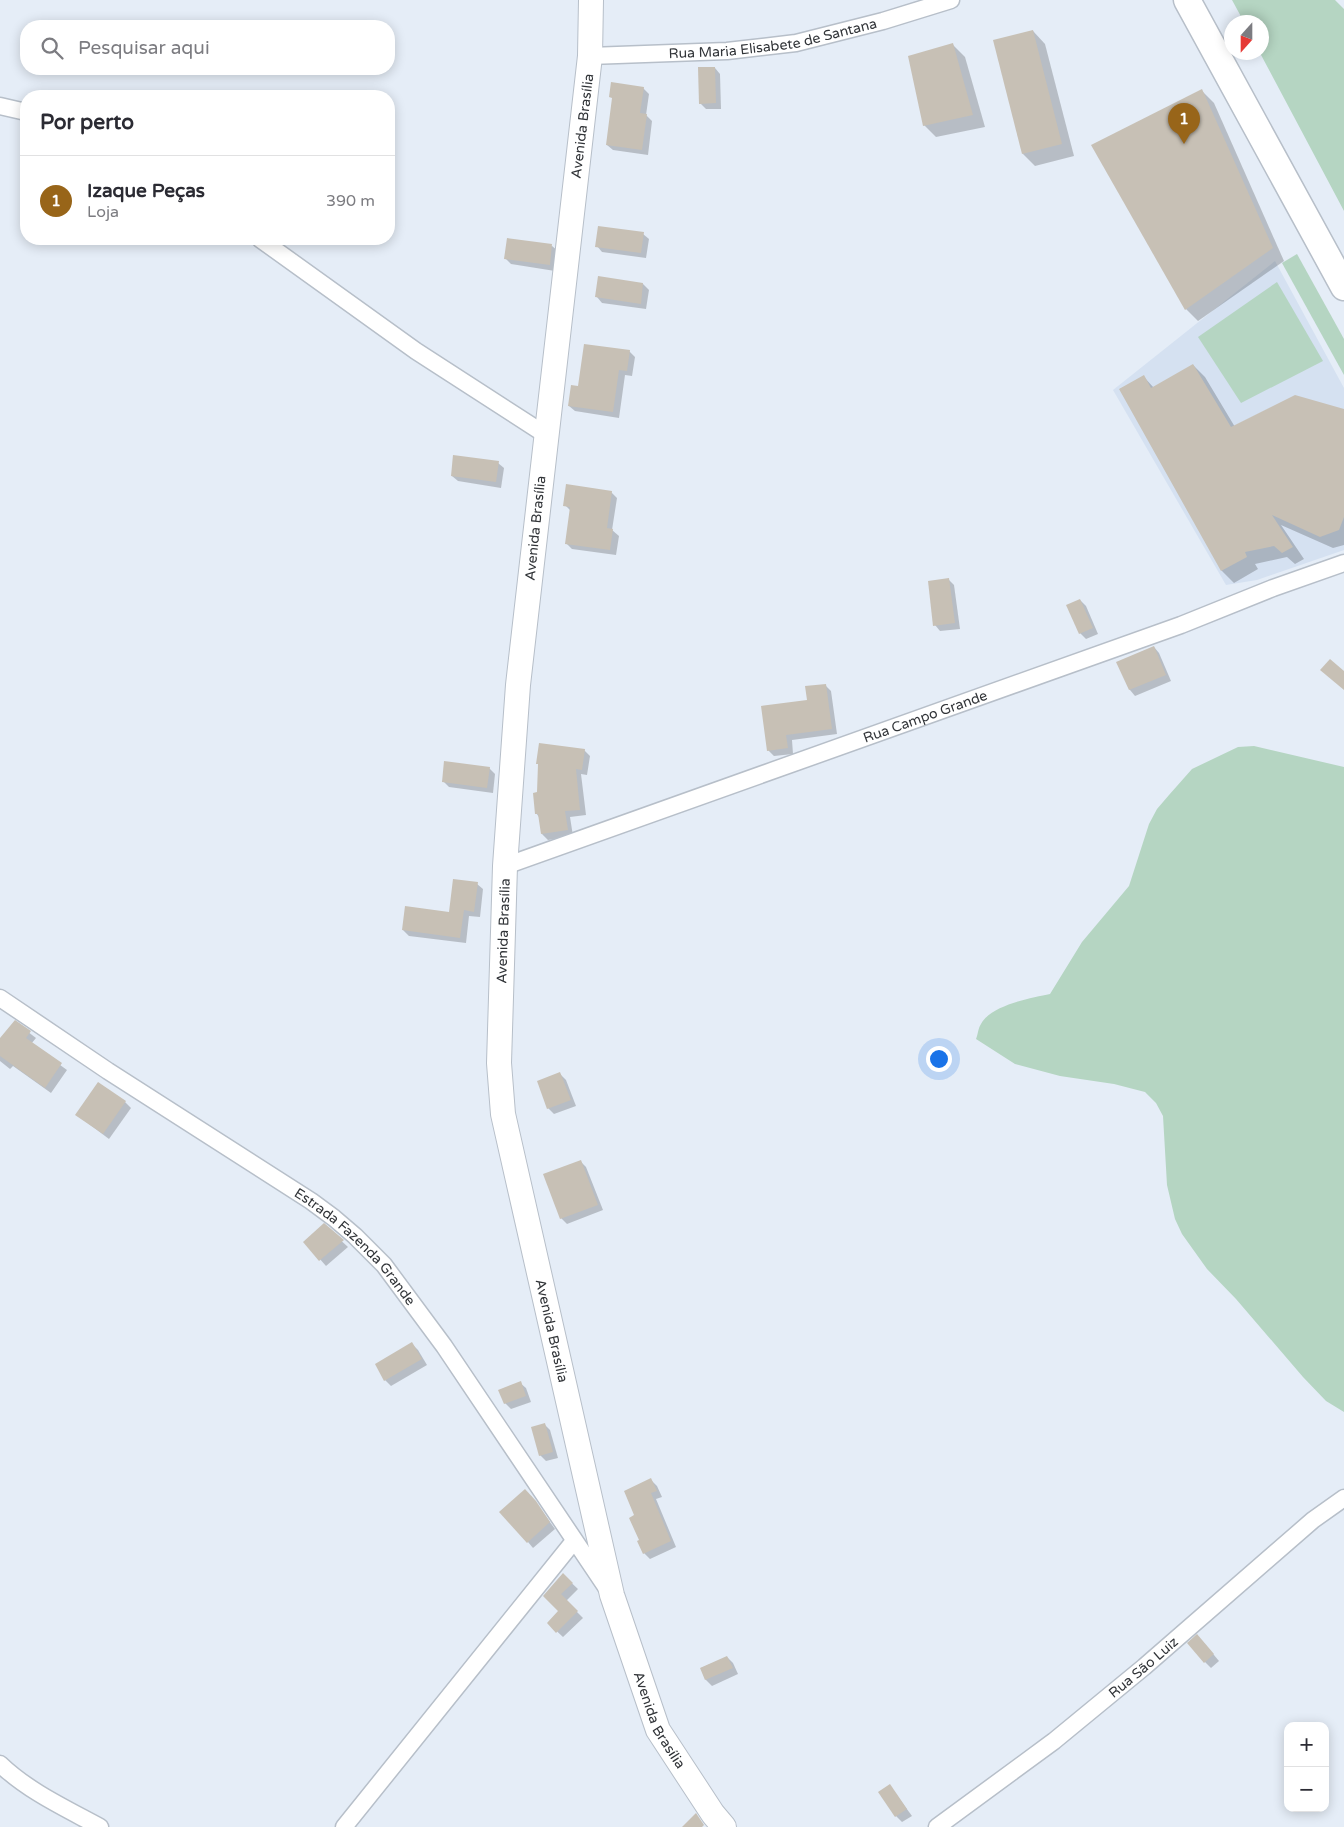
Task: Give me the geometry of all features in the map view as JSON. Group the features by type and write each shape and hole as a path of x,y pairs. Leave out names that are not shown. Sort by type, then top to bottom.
{"main road":[{"name":"Avenida Brasília","path":"591,0 590,56 518,685 505,866 499,1064 504,1114 612,1595 658,1730 713,1814 724,1827"},
{"path":"1187,0 1344,287"}],"street":[{"name":"Rua Maria Elisabete de Santana","path":"590,56 727,51 796,43 883,21 951,0"},
{"path":"0,106 20,111"},
{"path":"268,245 416,351 546,435"},
{"name":"Rua Campo Grande","path":"505,866 1181,625 1273,588 1344,563"},
{"name":"Estrada Fazenda Grande","path":"0,998 108,1071 311,1201 355,1236 384,1266 444,1346 612,1595"},
{"name":"Rua São Luiz","path":"937,1827 1054,1741 1144,1667 1313,1520 1344,1498"},
{"path":"344,1827 574,1541"},
{"path":"0,1764 9,1773 42,1796 100,1827"}],"shaded area":[{"path":"1275,261 1344,388 1344,550 1257,580 1226,585 1113,390"}],"green space":[{"path":"1232,0 1335,0 1344,9 1344,211 1264,60 1269,60 1269,15 1240,15"},
{"path":"1297,254 1344,339 1344,375 1282,263"},
{"path":"1277,282 1323,361 1241,403 1198,337"},
{"path":"1254,746 1344,767 1344,1412 1326,1401 1303,1377 1236,1299 1207,1269 1182,1234 1175,1219 1167,1185 1163,1116 1156,1103 1145,1092 1114,1084 1060,1076 1015,1064 976,1039 979,1027 986,1017 993,1012 1012,1003 1050,994 1082,942 1129,886 1149,824 1157,809 1192,769 1238,747"}],"building":[{"path":"1033,30 1062,144 1022,154 993,40"},
{"path":"953,43 973,115 923,126 908,56"},
{"path":"698,67 715,67 716,103 699,104"},
{"path":"611,82 644,87 640,113 647,114 642,150 606,145 612,98 609,97"},
{"path":"1202,89 1273,248 1185,310 1091,145"},
{"path":"598,226 644,232 641,253 595,247"},
{"path":"507,238 552,244 550,265 504,259"},
{"path":"598,276 643,283 641,304 595,297"},
{"path":"584,344 630,350 627,371 619,370 613,412 568,406 571,385 578,386"},
{"path":"1193,364 1231,427 1295,395 1344,409 1344,517 1339,530 1320,537 1272,515 1293,547 1282,553 1274,546 1245,552 1247,557 1221,571 1119,389 1144,375 1151,388"},
{"path":"453,455 499,461 496,482 451,476"},
{"path":"566,484 612,491 607,528 613,529 610,550 565,544 570,507 563,506"},
{"path":"949,578 955,623 933,626 928,581"},
{"path":"1080,599 1093,628 1079,634 1066,605"},
{"path":"1154,646 1166,675 1129,690 1116,662"},
{"path":"1330,659 1344,671 1344,690 1320,670"},
{"path":"826,684 832,729 786,735 788,748 767,751 761,706 807,700 805,686"},
{"path":"539,743 585,749 582,770 576,769 580,810 565,811 568,830 541,834 538,814 535,814 533,793 537,792 538,764 536,764"},
{"path":"444,761 490,767 487,788 442,782"},
{"path":"453,879 478,882 474,912 464,910 460,938 402,930 405,906 449,912"},
{"path":"15,1020 31,1031 26,1038 62,1063 45,1088 0,1056 0,1038"},
{"path":"560,1072 571,1100 547,1109 537,1081"},
{"path":"98,1082 126,1101 103,1134 75,1115"},
{"path":"581,1160 598,1205 560,1219 543,1174"},
{"path":"324,1223 344,1240 319,1261 303,1242"},
{"path":"412,1342 422,1359 384,1381 375,1364"},
{"path":"521,1381 526,1396 504,1404 498,1390"},
{"path":"545,1423 553,1452 539,1456 531,1427"},
{"path":"651,1478 657,1491 651,1493 671,1541 643,1554 629,1518 634,1515 624,1491"},
{"path":"525,1489 536,1501 550,1522 527,1543 499,1512"},
{"path":"563,1573 573,1583 561,1594 578,1611 556,1633 547,1623 558,1611 543,1596"},
{"path":"1197,1634 1214,1654 1204,1663 1187,1643"},
{"path":"727,1656 733,1668 705,1680 700,1668"},
{"path":"890,1784 907,1809 895,1817 878,1792"},
{"path":"696,1813 704,1825 702,1827 682,1827"}],"place":[{"name":"Izaque Peças","path":"1184,144"}]}
